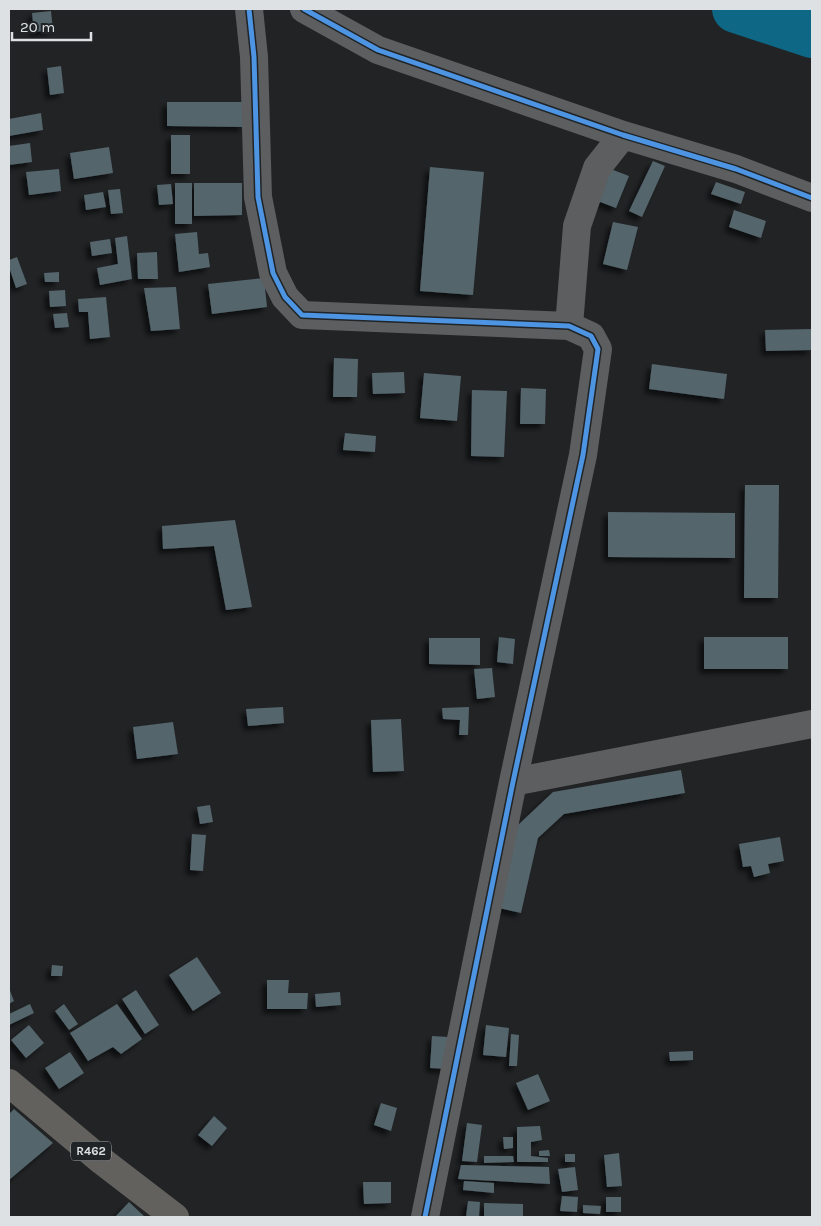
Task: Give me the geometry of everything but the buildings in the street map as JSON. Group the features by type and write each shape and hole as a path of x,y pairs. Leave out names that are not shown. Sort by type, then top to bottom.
{"main road":[{"name":"R462","path":"9,1083 102,1161 175,1217"}],"street":[{"path":"249,9 254,57 258,197 273,273 285,297 302,315 569,326 591,336 598,349 583,455 513,782 425,1217"},
{"path":"304,9 378,50 623,135 736,169 812,198"},
{"path":"569,326 577,226 597,168 623,135"},
{"path":"513,782 812,724"}],"waterway":[{"path":"736,9 812,34"}],"cycle path":[{"path":"249,9 254,57 258,197 273,273 285,297 302,315 569,326 591,336 598,349 583,455 513,782 425,1217"},
{"path":"304,9 378,50 623,135 736,169 812,198"}]}
